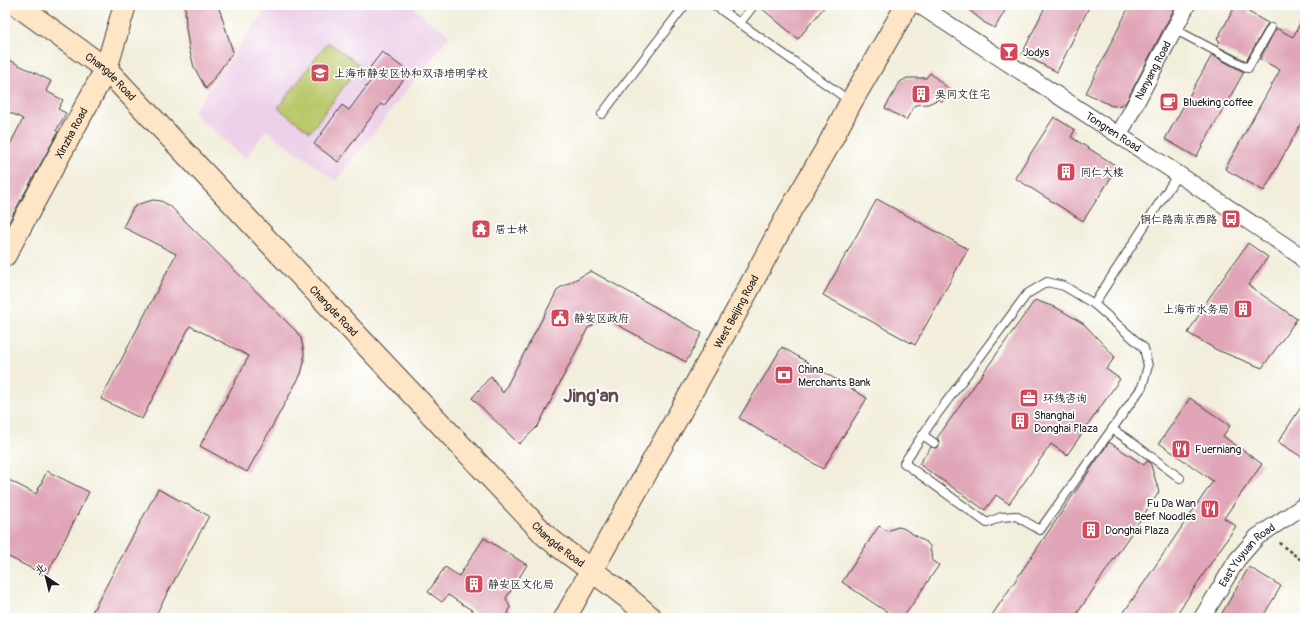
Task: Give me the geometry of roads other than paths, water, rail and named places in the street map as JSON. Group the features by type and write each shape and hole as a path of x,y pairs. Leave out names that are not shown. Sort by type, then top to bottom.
{"main road":[{"name":"Changde Road","path":"17,5 106,69 546,536 623,593 650,618"},
{"name":"Xinzha Road","path":"5,255 106,69 125,5"},
{"name":"West Beijing Road","path":"565,618 734,316 790,211 827,148 851,102 908,5"}],"street":[{"name":"Tongren Road","path":"918,5 1178,174 1299,256 1305,262"},
{"name":"Nanyang Road","path":"1119,135 1187,5"},
{"name":"East Yuyuan Road","path":"1202,618 1236,560 1257,537 1305,505"}],"lane":[{"path":"602,114 685,5"},
{"path":"714,5 851,102"},
{"path":"739,24 754,5"},
{"path":"1174,29 1248,68 1271,28"},
{"path":"1094,304 1178,174"},
{"path":"1046,282 1064,286 1094,304 1144,348 1148,366 1142,388 1112,429 1040,530 1016,516 1001,517 987,523 904,463 1026,294 1046,282"},
{"path":"1112,429 1180,478"},
{"path":"923,435 934,443"}],"place":[{"name":"Jodys","path":"1009,52"},
{"name":"上海市静安区协和双语培明学校","path":"320,73"},
{"name":"吴同文住宅","path":"921,94"},
{"name":"Blueking coffee","path":"1169,102"},
{"name":"同仁大楼","path":"1066,172"},
{"name":"铜仁路南京西路","path":"1231,219"},
{"name":"居士林","path":"481,229"},
{"name":"上海市水务局","path":"1243,309"},
{"name":"静安区政府","path":"560,318"},
{"name":"China Merchants Bank","path":"784,375"},
{"name":"环线咨询","path":"1029,398"},
{"name":"Shanghai Donghai Plaza","path":"1020,421"},
{"name":"Fuerniang","path":"1181,449"},
{"name":"Fu Da Wan Beef Noodles","path":"1210,509"},
{"name":"Donghai Plaza","path":"1091,530"},
{"name":"静安区文化局","path":"474,584"}],"district":[{"name":"Jing'an","path":"591,395"}]}
